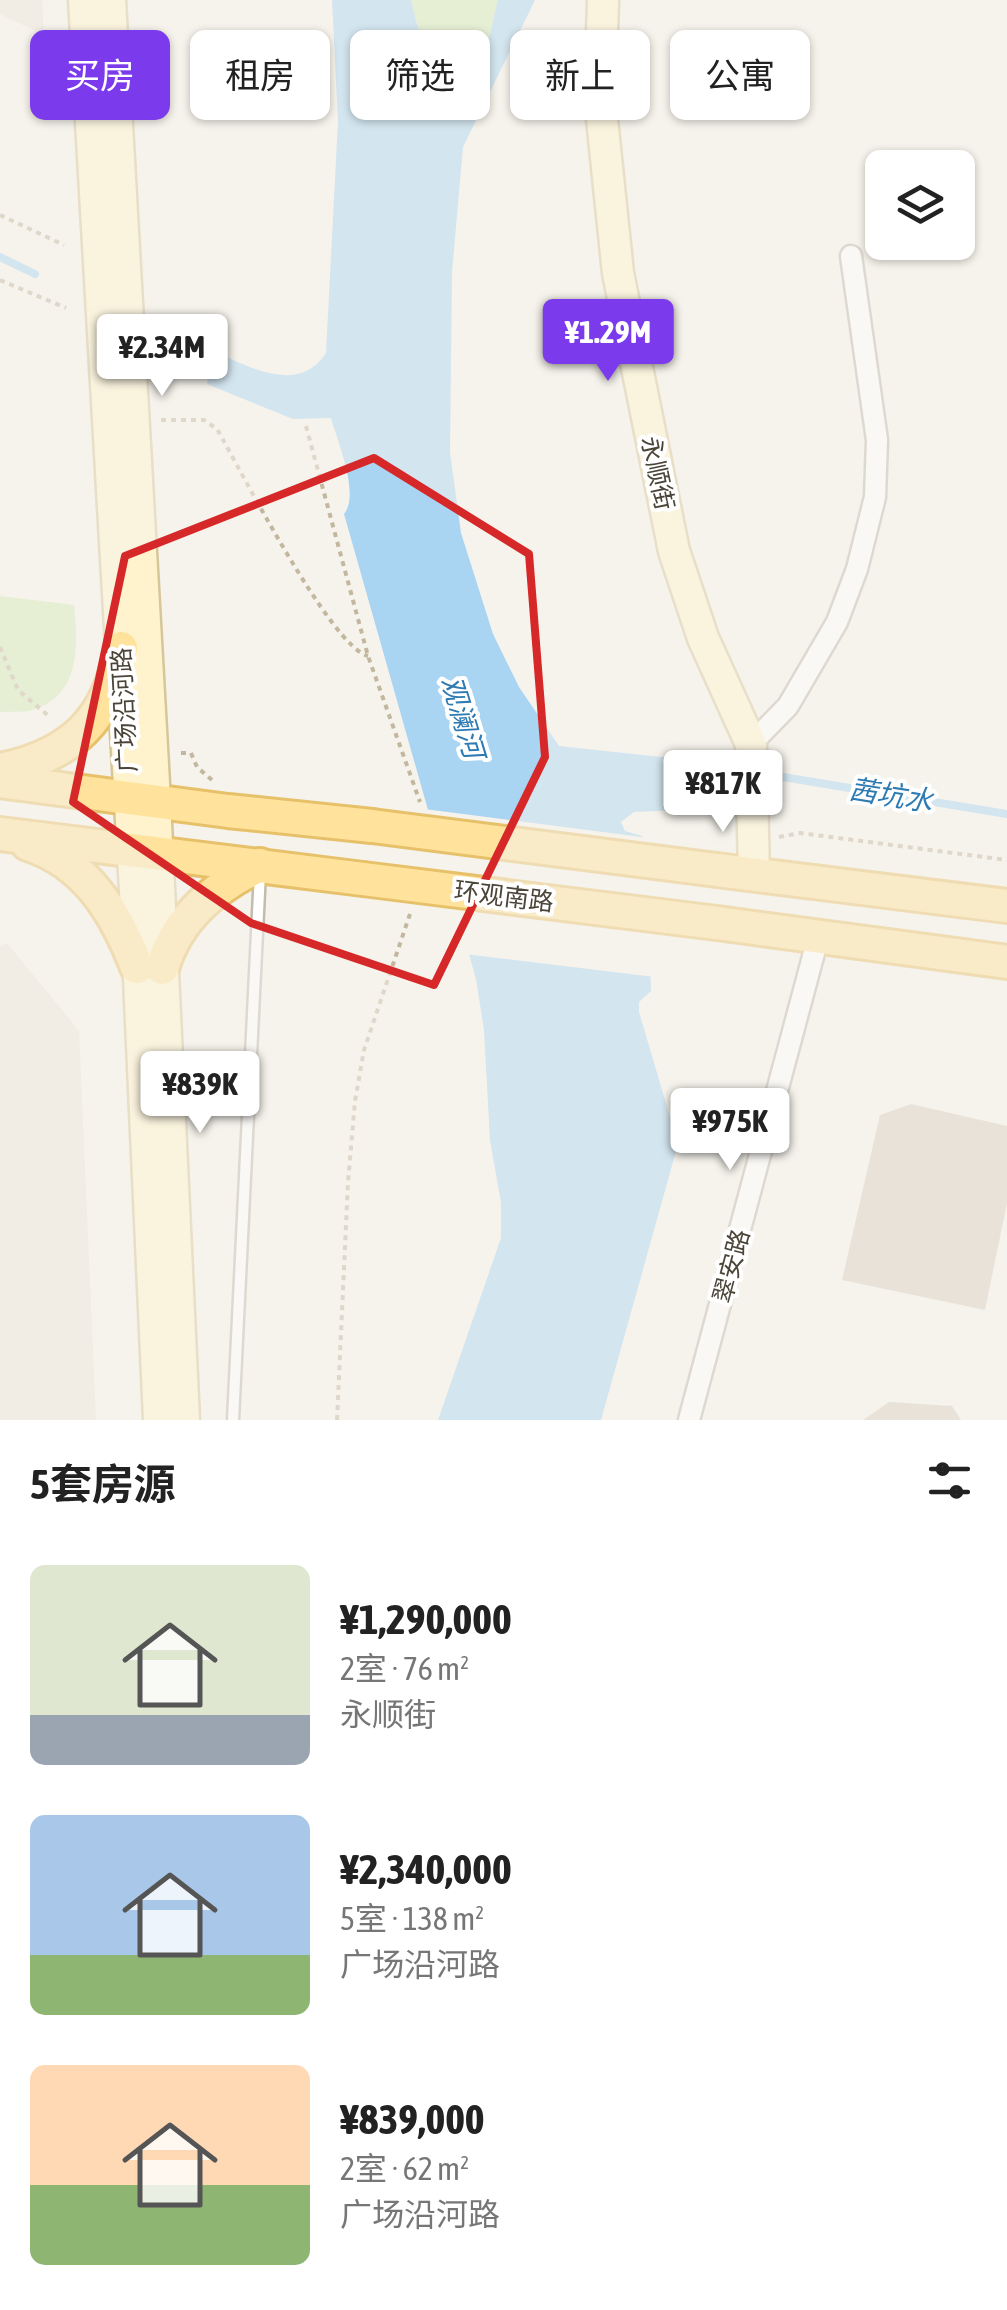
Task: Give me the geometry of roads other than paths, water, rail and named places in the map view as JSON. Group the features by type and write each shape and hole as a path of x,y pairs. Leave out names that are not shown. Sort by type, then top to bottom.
{"main road":[{"path":"0,770 46,756 84,730 111,693 121,648"},
{"path":"0,781 1007,906"},
{"path":"358,878 367,825"},
{"path":"0,834 40,848 81,874 98,891 150,968 199,906 230,880 260,864"},
{"name":"环观南路","path":"0,834 260,864 1007,962"}],"street":[{"name":"广场沿河路","path":"84,0 121,648 142,800"},
{"name":"广场沿河路","path":"110,0 150,968 159,1420"},
{"name":"永顺街","path":"603,0 600,100 609,211 631,346 686,594 752,753 754,874"},
{"path":"752,753 788,706 837,622 857,568 875,497 877,440 851,256"},
{"name":"翠安路","path":"689,1420 818,938"},
{"name":"广场沿河路","path":"150,968 184,1420"}],"lane":[{"path":"233,1420 260,864"}],"water":[{"name":"观澜河","path":"332,0 411,0 420,30 350,30 350,120 476,120 463,147 452,272 450,452 461,533 493,634 519,687 559,746 671,758 671,770 703,771 702,809 634,812 621,822 625,831 642,836 645,841 651,991 639,1002 639,1012 678,1144 601,1420 438,1420 501,1238 501,1203 490,1140 484,1030 476,979 344,514 349,481 331,418 293,419 207,384 212,350 256,369 287,375 314,366 326,353 338,121"},
{"path":"498,0 535,0 520,30 510,30 510,51 490,92 490,32"}],"waterway":[{"path":"0,257 35,274"},
{"name":"茜坑水","path":"760,777 777,776 1007,814"},
{"name":"茜坑水","path":"695,780 746,778"}]}
